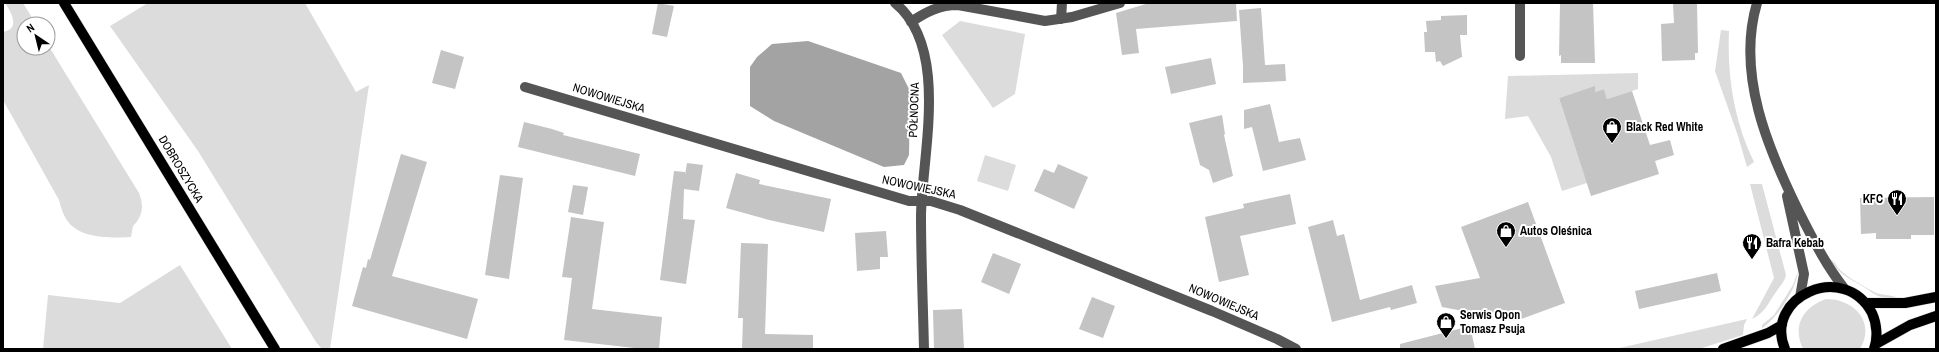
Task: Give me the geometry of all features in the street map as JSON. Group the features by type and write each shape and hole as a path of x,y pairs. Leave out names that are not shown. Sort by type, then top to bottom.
{"main road":[{"name":"DOBROSZYCKA","path":"64,3 275,349"},
{"path":"1786,349 1783,342 1782,325 1791,306 1809,291 1821,287 1834,286 1844,288 1856,294 1867,303 1874,316 1877,330 1875,347"},
{"path":"1867,303 1905,303 1936,297"},
{"path":"1875,347 1910,325 1936,316"},
{"path":"1723,349 1768,333 1782,325"}],"street":[{"name":"PÓŁNOCNA","path":"895,3 911,22 924,54 929,93 922,202 924,349"},
{"path":"1061,19 1062,3"},
{"path":"911,22 936,8 947,5 958,5 1034,20 1061,19 1120,3"},
{"path":"1520,3 1520,56"},
{"path":"1757,3 1751,35 1753,83 1764,129 1782,178 1822,257 1844,288"},
{"name":"NOWOWIEJSKA","path":"525,87 909,201 930,201 967,212 1212,311 1277,339 1296,349"},
{"path":"1782,178 1804,274 1800,297"}],"shaded area":[{"path":"5,3 23,3 31,16 16,16 16,56 55,56 139,193 142,202 142,211 141,215 133,226 131,237 90,235 75,228 66,218 59,200 3,100 3,32 12,27 13,24 10,11"},
{"path":"148,3 305,3 356,92 369,85 330,349 322,349 316,342 198,151 110,26"},
{"path":"960,21 1025,34 1015,94 993,108 942,35"},
{"path":"1721,30 1729,31 1729,65 1733,98 1741,131 1754,162 1747,167 1738,136 1715,71"},
{"path":"808,41 901,73 910,91 909,155 904,165 884,167 774,121 750,106 750,67 757,57 772,44"},
{"path":"1638,73 1638,89 1607,99 1604,89 1592,93 1590,88 1559,98 1587,183 1562,191 1551,157 1528,116 1505,119 1508,76"},
{"path":"985,155 1016,165 1008,191 977,181"},
{"path":"1750,184 1762,184 1786,275 1766,307 1760,314 1752,319 1774,278"},
{"path":"1830,259 1844,273 1865,287 1877,293 1897,298 1876,295 1848,278 1836,268"},
{"path":"180,265 232,349 43,349 48,295 120,303"},
{"path":"1798,271 1794,286 1780,310 1768,324 1762,328 1762,325 1774,315 1793,285"},
{"path":"1826,299 1845,303 1860,314 1864,321 1865,330 1864,339 1860,349 1803,349 1799,333 1799,325 1802,318 1811,307"},
{"path":"1747,319 1744,325 1743,335 1699,349 1615,349"}],"building":[{"path":"658,3 674,6 667,37 652,34"},
{"path":"1149,3 1236,3 1237,21 1136,29 1139,53 1122,55 1116,13"},
{"path":"1560,3 1593,3 1595,63 1561,63 1561,55 1559,56"},
{"path":"1673,3 1697,3 1698,53 1695,53 1695,60 1662,61 1661,24 1674,23"},
{"path":"1261,8 1265,65 1285,64 1286,81 1243,83 1239,10"},
{"path":"1467,15 1467,35 1460,35 1462,57 1443,66 1440,61 1436,62 1435,52 1425,52 1424,32 1427,32 1426,21 1441,20 1441,16"},
{"path":"441,50 464,57 455,89 432,83"},
{"path":"1211,58 1216,84 1171,94 1165,67"},
{"name":"Black Red White","path":"1595,86 1595,92 1604,89 1607,99 1632,91 1650,145 1670,140 1674,155 1655,161 1659,174 1591,196 1559,98"},
{"path":"1270,104 1279,142 1300,138 1306,160 1263,171 1252,127 1244,129 1244,110"},
{"path":"1222,115 1224,135 1233,176 1213,183 1209,170 1200,165 1189,123"},
{"path":"524,122 564,133 563,135 640,154 635,176 518,147"},
{"path":"401,154 427,162 392,276 478,299 467,339 352,306 363,267 366,268 368,259 370,260"},
{"path":"687,163 703,165 699,191 684,189 683,219 695,220 686,284 660,280 674,171 685,172 685,175"},
{"path":"1058,164 1088,177 1074,209 1034,191 1044,169 1054,173"},
{"path":"736,173 760,180 759,184 831,199 824,232 769,220 726,208"},
{"path":"500,175 523,178 509,279 485,275"},
{"path":"573,185 588,187 583,215 568,212"},
{"path":"1290,194 1296,224 1240,236 1249,275 1219,282 1205,217 1244,208 1243,204"},
{"name":"KFC","path":"1934,197 1934,235 1911,235 1911,239 1876,239 1876,233 1861,234 1860,198"},
{"name":"Autos Oleśnica","path":"1528,202 1565,303 1516,321 1442,307 1435,286 1480,278 1461,227"},
{"path":"571,217 604,222 592,309 662,317 659,349 643,349 564,340 572,278 562,277"},
{"path":"1333,220 1337,236 1344,234 1360,300 1412,285 1417,303 1391,310 1390,307 1332,322 1308,227"},
{"path":"886,231 888,257 880,257 880,269 857,271 855,233"},
{"path":"741,243 768,244 765,334 813,335 813,349 742,349 743,318 738,318"},
{"path":"993,253 1021,264 1009,294 981,282"},
{"path":"1717,273 1721,291 1639,309 1635,291"},
{"path":"1092,297 1115,306 1103,338 1079,329"},
{"path":"962,309 964,349 934,349 933,310"},
{"name":"Serwis Opon Tomasz Psuja","path":"1470,326 1475,349 1400,349 1400,344"}],"place":[{"name":"Black Red White","path":"1612,144"},
{"name":"KFC","path":"1897,216"},
{"name":"Autos Oleśnica","path":"1506,248"},
{"name":"Bafra Kebab","path":"1752,260"},
{"name":"Serwis Opon Tomasz Psuja","path":"1446,339"}]}
